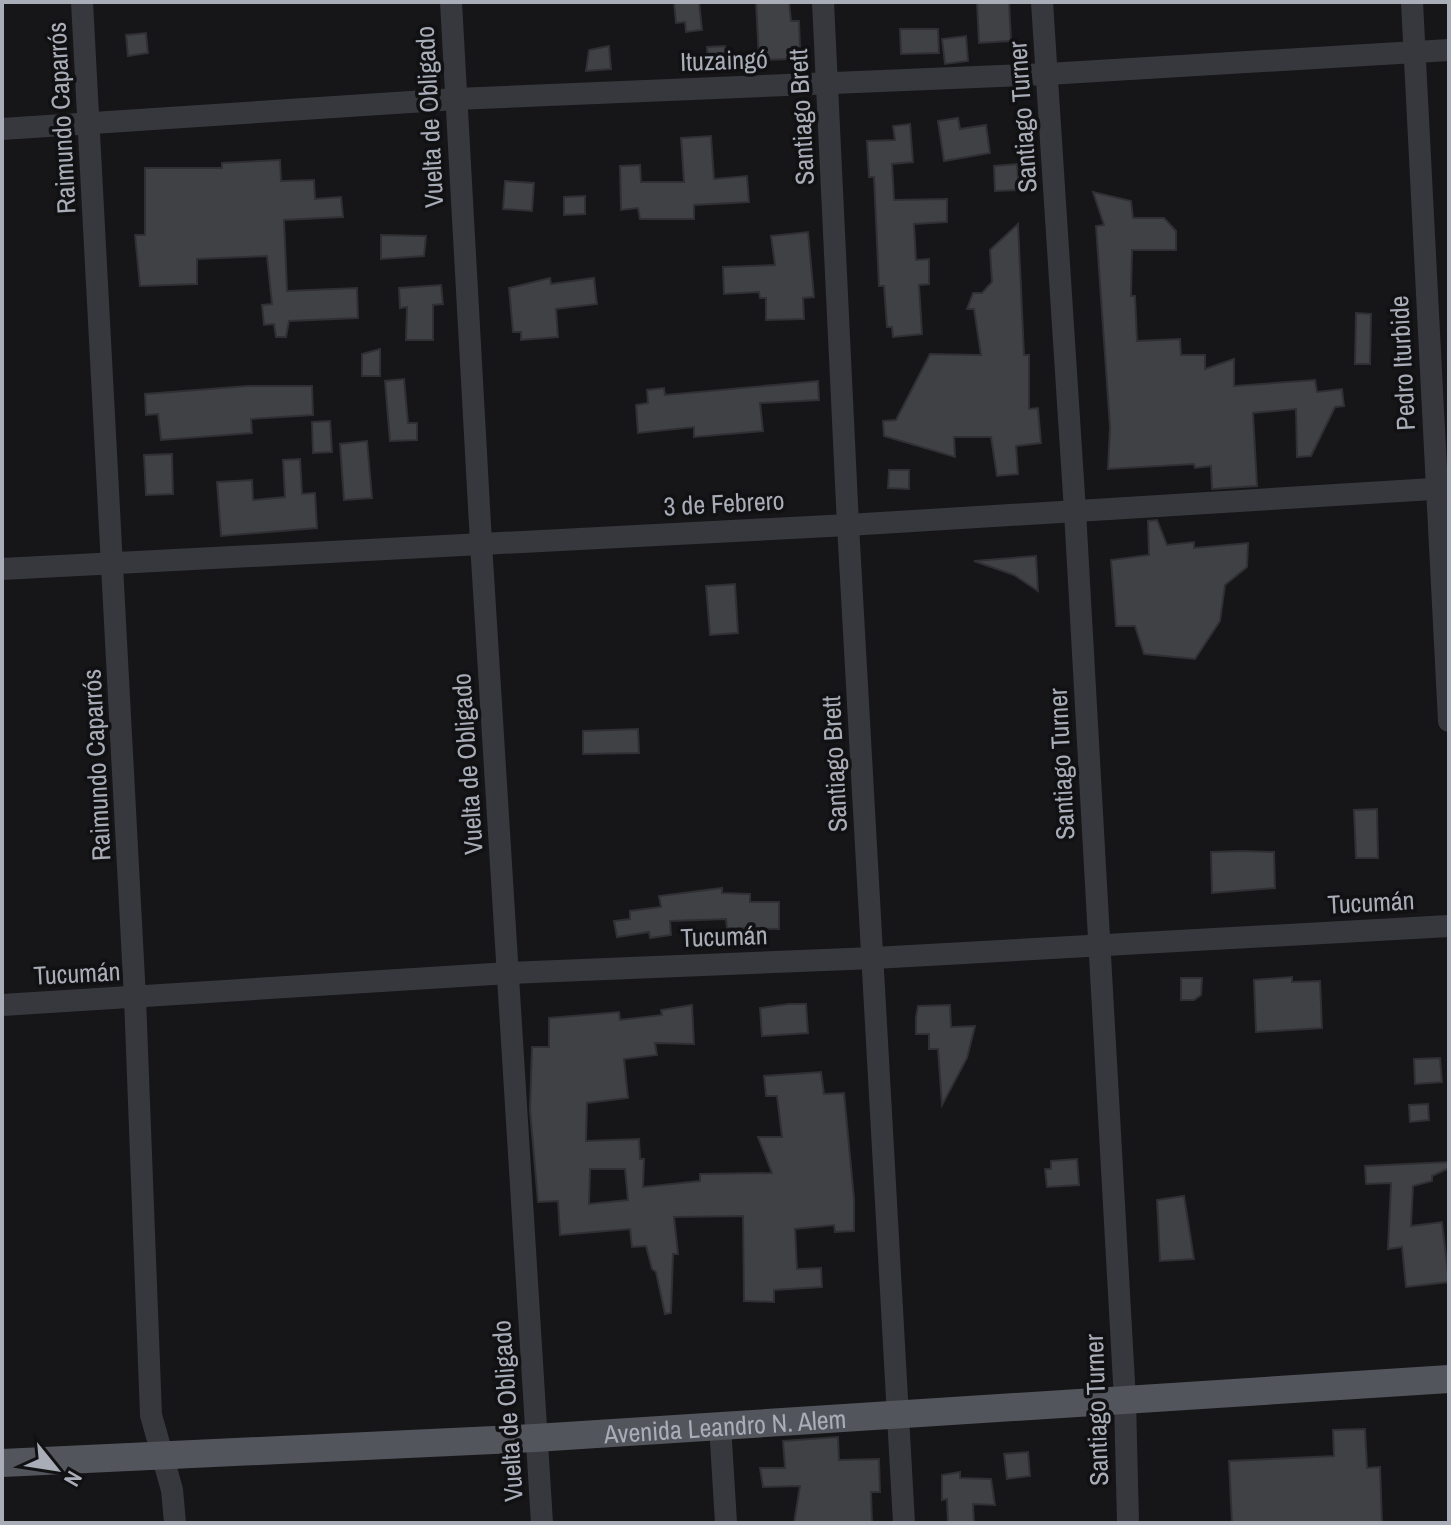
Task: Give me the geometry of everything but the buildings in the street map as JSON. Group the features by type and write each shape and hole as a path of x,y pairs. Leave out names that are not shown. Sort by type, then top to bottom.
{"main road":[{"name":"Avenida Leandro N. Alem","path":"2,1463 535,1438 1449,1379"}],"street":[{"name":"Raimundo Caparrós","path":"82,2 114,564 151,1415 172,1490 175,1523"},
{"name":"Vuelta de Obligado","path":"451,2 542,1523"},
{"name":"Santiago Brett","path":"823,2 848,525 904,1523"},
{"name":"Santiago Turner","path":"1042,2 1075,511 1125,1400 1128,1523"},
{"name":"Pedro Iturbide","path":"1412,2 1442,488 1449,721"},
{"name":"Ituzaingó","path":"2,129 456,99 1047,74 1449,50"},
{"name":"3 de Febrero","path":"2,569 848,525 1442,488"},
{"name":"Tucumán","path":"2,1005 509,973 874,958 1449,926"},
{"path":"720,1425 726,1523"}]}
